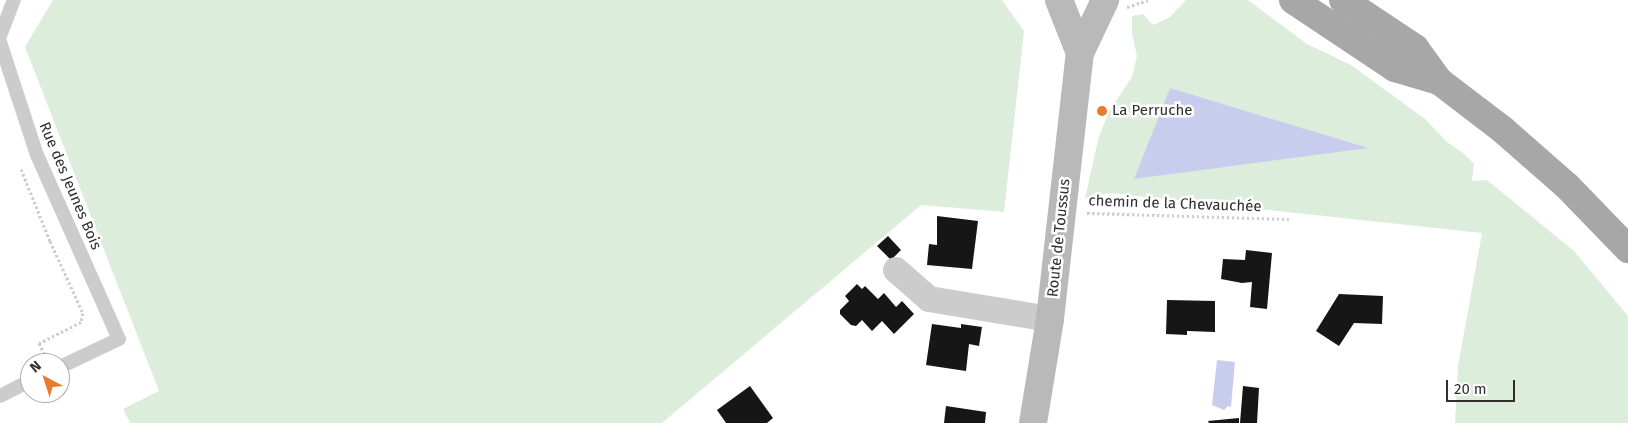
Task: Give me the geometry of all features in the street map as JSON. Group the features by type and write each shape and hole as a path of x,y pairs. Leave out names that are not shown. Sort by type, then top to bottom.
{"main road":[{"path":"1292,0 1396,68 1439,81"},
{"path":"1343,0 1415,48 1439,81 1503,130 1567,186 1628,249"}],"street":[{"name":"Route de Toussus","path":"1059,0 1080,53"},
{"name":"Route de Toussus","path":"1033,423 1050,320 1080,53 1105,0"},
{"path":"896,270 929,299 1050,320"}],"lane":[{"path":"0,36 14,0"},
{"name":"Rue des Jeunes Bois","path":"0,42 37,155 119,339 70,362"},
{"path":"0,396 20,387"}],"path":[{"path":"18,160 50,241 83,313 81,322 39,343 43,353"},
{"name":"chemin de la Chevauchée","path":"1061,212 1289,219"}],"green space":[{"path":"53,0 1002,0 1024,31 1004,212 921,205 662,423 130,423 123,409 159,391 25,47"},
{"path":"1186,0 1248,0 1307,44 1351,65 1425,119 1447,142 1463,153 1474,164 1472,181 1487,180 1574,251 1628,316 1628,423 1455,423 1458,366 1482,233 1109,193 1085,198 1099,136 1110,110 1132,77 1137,56 1132,33 1132,16 1143,14 1153,25 1170,17"}],"water":[{"path":"1170,88 1368,148 1134,179"},
{"path":"1217,360 1235,362 1231,407 1228,406 1224,410 1212,405"}],"building":[{"path":"937,216 978,221 972,269 927,265 929,244 937,245"},
{"path":"888,236 901,250 891,260 877,246"},
{"path":"1246,250 1272,253 1267,309 1250,307 1252,282 1242,283 1221,279 1223,259 1245,260"},
{"path":"857,284 862,289 865,286 878,299 884,293 896,307 902,301 914,314 894,334 882,321 872,331 862,320 856,326 851,325 840,314 840,310 849,301 845,296"},
{"path":"1339,294 1383,296 1382,324 1354,323 1339,346 1316,331"},
{"path":"1167,300 1215,301 1215,332 1187,331 1187,335 1166,334"},
{"path":"932,324 961,328 961,324 982,327 979,346 969,344 966,371 926,365"},
{"path":"750,386 773,418 767,423 726,423 717,410"},
{"path":"1243,386 1259,388 1257,423 1240,423"},
{"path":"946,406 986,412 985,423 944,423"},
{"path":"1239,418 1239,423 1209,423 1208,421"}],"place":[{"name":"La Perruche","path":"1102,111"}]}
